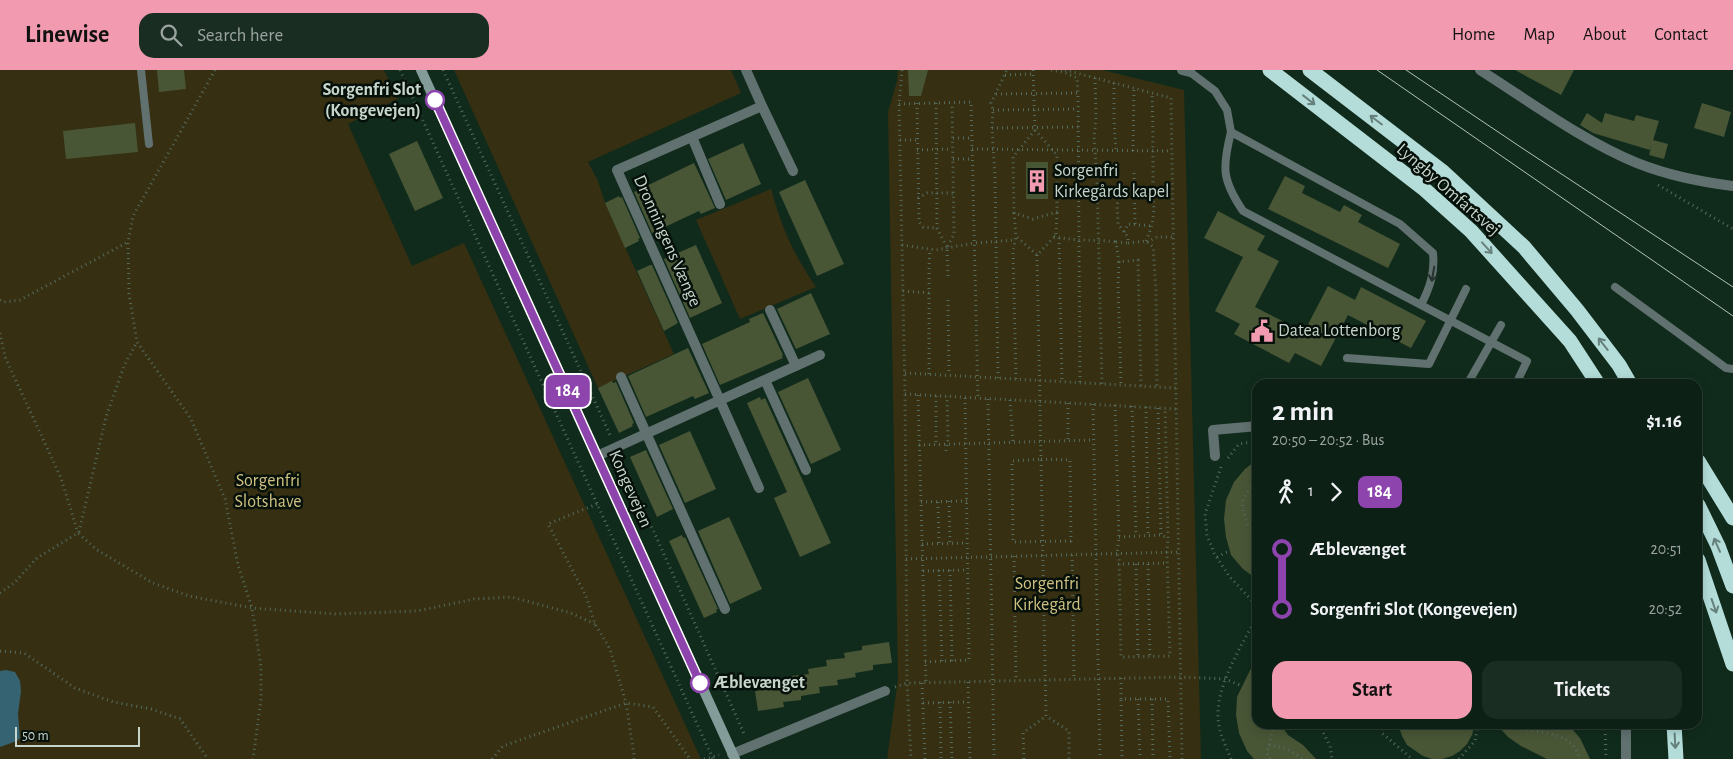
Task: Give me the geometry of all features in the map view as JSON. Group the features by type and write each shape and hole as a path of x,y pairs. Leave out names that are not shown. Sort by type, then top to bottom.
{"highway":[{"name":"Lyngby Omfartsvej","path":"1270,70 1423,188 1471,231 1570,341 1595,379"},
{"name":"Lyngby Omfartsvej","path":"1310,70 1443,172 1524,247 1577,310 1619,365 1627,379"},
{"path":"1570,341 1589,379"},
{"path":"1619,365 1632,379"},
{"path":"1702,468 1733,518"},
{"path":"1702,513 1718,546 1733,586"},
{"path":"1702,572 1733,664"},
{"path":"1674,729 1676,759"}],"street":[{"name":"Kongevejen","path":"421,70 733,756"},
{"path":"746,70 793,171"},
{"path":"1480,70 1599,145 1638,163 1700,181 1733,186"},
{"name":"Dronningens Vænge","path":"760,488 617,170 762,106"},
{"path":"692,137 720,204"},
{"path":"770,310 796,366"},
{"path":"597,456 820,355"},
{"path":"620,377 725,609"},
{"path":"765,380 806,470"},
{"path":"1215,456 1213,430 1252,427"},
{"path":"733,756 750,746 885,691"},
{"path":"1626,729 1626,759"}],"lane":[{"path":"140,70 148,144"},
{"path":"1186,71 1215,91 1227,110 1231,132 1224,158 1225,177 1232,195 1243,211 1527,361 1518,379"},
{"path":"1231,132 1400,224 1433,252 1435,266 1431,285 1421,305"},
{"path":"1615,287 1726,368 1733,368"},
{"path":"1347,358 1429,364 1466,289"},
{"path":"1470,379 1501,325"}],"path":[{"path":"215,70 134,216 128,242 129,294 137,342 191,419 225,499 238,565 252,608 261,667 261,699 253,759"},
{"name":"Kongevejen","path":"400,70 713,759"},
{"name":"Kongevejen","path":"443,70 750,746"},
{"path":"902,70 899,104 905,373 907,683 911,759"},
{"path":"998,378 993,110 991,103 1007,70"},
{"path":"1051,70 1064,72 1077,78 1080,383"},
{"path":"1065,70 1171,98 1182,759"},
{"path":"1005,75 1033,72 1035,128 1057,155 1056,234 1037,255 1046,716"},
{"path":"1095,78 1096,119 1094,137 1099,239 1102,384"},
{"path":"1114,83 1116,151"},
{"path":"1134,88 1134,151"},
{"path":"996,94 1078,93"},
{"path":"1146,242 1153,226 1154,214 1152,93"},
{"path":"947,248 954,234 952,102"},
{"path":"899,104 971,102 978,398"},
{"path":"917,103 918,222 922,227 937,228"},
{"path":"936,103 937,228 947,248 948,276"},
{"path":"993,110 1078,109"},
{"path":"992,128 1078,128"},
{"path":"1016,379 1013,251 1016,238 1013,157 1035,128"},
{"path":"952,138 972,138"},
{"path":"900,140 917,140"},
{"path":"918,150 952,149"},
{"path":"972,149 1172,151"},
{"path":"952,159 972,159"},
{"path":"1134,174 1136,224"},
{"path":"1653,182 1733,229"},
{"path":"1118,184 1115,191 1119,194"},
{"path":"1121,188 1117,205 1118,224 1128,237 1128,243"},
{"path":"1119,194 1135,191 1153,192"},
{"path":"918,198 927,193 953,193"},
{"path":"1014,213 1033,219 1057,212"},
{"path":"1124,232 1128,224 1153,226"},
{"path":"1054,236 1059,238 1099,239 1128,243 1146,242 1157,238 1174,238"},
{"path":"902,245 936,250 1016,238 1037,255"},
{"path":"1059,238 1062,382"},
{"path":"0,300 4,302 20,300 128,242"},
{"path":"1116,242 1119,262 1121,385"},
{"path":"1146,242 1153,247 1156,282 1157,387"},
{"path":"929,374 930,249"},
{"path":"1119,262 1138,260 1140,386"},
{"path":"903,291 929,293"},
{"path":"948,300 949,375"},
{"path":"0,333 5,357 62,478 78,533 97,550 153,583 189,596 252,608 336,614 417,611 474,599 511,597 571,613 595,624"},
{"path":"0,593 14,583 37,558 78,533 106,417 124,366 137,342"},
{"path":"905,373 1176,388"},
{"path":"905,394 1176,409"},
{"path":"918,395 925,662 923,703 925,759"},
{"path":"936,396 936,444"},
{"path":"946,451 948,440 947,396"},
{"path":"925,662 969,660 965,398"},
{"path":"988,399 994,759"},
{"path":"1010,400 1012,443"},
{"path":"1068,403 1068,440"},
{"path":"1092,404 1100,759"},
{"path":"1115,405 1119,537 1117,554 1121,657 1170,656 1166,408"},
{"path":"1132,406 1136,536"},
{"path":"1146,407 1148,536"},
{"path":"1158,408 1161,535"},
{"path":"919,445 1093,440"},
{"path":"1252,442 1239,444 1219,471 1205,514 1207,535 1217,557 1230,576 1252,600"},
{"path":"1012,460 1070,460 1071,541 1043,542 1013,542 1012,460"},
{"path":"1252,486 1243,496 1241,505 1248,526 1252,528"},
{"path":"949,501 950,543"},
{"path":"920,502 967,501"},
{"path":"938,502 939,544"},
{"path":"597,504 548,524 586,596 595,624 610,650 626,703 634,759"},
{"path":"1119,537 1161,535 1168,538"},
{"path":"922,544 968,543"},
{"path":"906,559 1179,552"},
{"path":"1217,557 1227,552"},
{"path":"1072,555 1074,680"},
{"path":"1014,556 1016,681"},
{"path":"1118,564 1167,563"},
{"path":"1136,564 1138,657"},
{"path":"1148,564 1150,657"},
{"path":"939,570 942,661"},
{"path":"950,570 952,661"},
{"path":"923,571 968,570"},
{"path":"1231,759 1219,726 1218,701 1225,679 1252,627"},
{"path":"0,651 24,653 75,688 113,702 151,709 180,719 208,759"},
{"path":"907,683 1181,677 1225,679 1242,686"},
{"path":"1121,678 1122,759"},
{"path":"968,682 970,759"},
{"path":"1121,699 1168,699 1170,759"},
{"path":"1138,699 1140,759"},
{"path":"1152,699 1154,759"},
{"path":"940,702 941,759"},
{"path":"950,702 952,759"},
{"path":"923,703 968,702"},
{"path":"492,759 503,746 626,703 653,707 690,759"},
{"path":"1024,759 1024,733 1046,716"},
{"path":"1046,716 1069,731 1069,759"},
{"path":"1270,759 1266,753 1273,729"},
{"path":"1322,729 1330,746 1332,759"},
{"path":"1382,729 1382,733 1412,759"},
{"path":"1459,759 1475,741 1477,729"},
{"path":"1530,729 1561,736 1578,750 1580,759"},
{"path":"1605,729 1606,759"},
{"path":"1269,745 1287,750 1303,759"}],"green space":[{"name":"Sorgenfri Slotshave","path":"0,70 384,70 398,99 348,124 412,266 464,243 701,759 0,759"},
{"path":"454,70 731,70 741,93 588,162 674,354 598,388"},
{"name":"Sorgenfri Kirkegård","path":"898,70 1102,70 1184,90 1201,759 887,759 898,679 888,112 897,81"},
{"path":"771,189 789,240 816,287 740,319 696,220"}],"water":[{"path":"0,671 15,672 20,681 21,691 18,714 20,738 17,741 0,747"}],"building":[{"path":"157,70 184,70 186,89 159,92"},
{"path":"908,70 928,70 921,96 909,96"},
{"path":"1515,70 1574,70 1561,95"},
{"path":"1702,103 1731,112 1724,137 1694,128"},
{"path":"1587,113 1602,123 1605,113 1634,121 1636,115 1659,121 1650,150 1593,133 1580,125"},
{"path":"135,123 138,152 66,159 63,131"},
{"path":"1653,140 1668,144 1664,159 1649,155"},
{"path":"417,141 443,198 415,211 389,154"},
{"path":"743,143 761,184 726,200 708,159"},
{"name":"Sorgenfri Kirkegårds kapel","path":"1026,162 1048,162 1048,199 1026,199"},
{"path":"694,163 715,208 701,214 699,211 652,233 634,192"},
{"path":"1285,176 1305,186 1302,193 1340,212 1344,205 1362,215 1358,222 1400,244 1388,268 1268,209"},
{"path":"805,180 844,264 817,276 779,192"},
{"path":"619,196 620,198 622,197 640,238 638,239 639,241 625,248 605,203"},
{"path":"1218,211 1265,236 1257,250 1279,261 1255,307 1304,332 1328,286 1355,300 1361,287 1426,321 1411,348 1348,315 1321,366 1295,353 1289,363 1234,334 1240,324 1215,311 1243,257 1204,238"},
{"path":"696,245 722,303 690,318 664,259"},
{"path":"652,265 678,323 664,331 637,271"},
{"path":"811,293 830,334 796,349 777,309"},
{"path":"763,313 783,358 720,385 702,344 750,322 749,319"},
{"path":"688,348 709,393 695,399 693,396 646,417 628,376"},
{"path":"808,378 841,450 811,464 778,392"},
{"path":"612,381 613,383 616,382 634,423 632,424 633,426 619,433 598,388"},
{"path":"760,397 761,400 765,398 831,543 800,557 774,498 787,492 747,403"},
{"path":"690,431 716,489 685,503 659,445"},
{"path":"646,450 673,509 657,517 630,457"},
{"path":"1252,464 1252,576 1243,569 1231,555 1224,519 1226,500 1234,482"},
{"path":"729,517 762,589 730,604 698,531"},
{"path":"682,535 683,538 685,537 718,609 716,610 717,612 704,618 669,541"},
{"path":"889,642 892,663 873,665 873,670 855,673 856,677 837,680 838,685 819,687 820,693 801,696 801,700 783,702 784,707 758,711 755,691 773,689 772,683 791,681 791,676 809,674 808,669 827,666 826,660 845,658 844,653 862,650 862,646"},
{"path":"1252,666 1252,729 1284,729 1316,759 1254,759 1247,751 1239,733 1236,715 1237,697"},
{"path":"1400,729 1474,729 1467,744 1460,751 1442,759 1432,759 1423,756 1407,745"},
{"path":"1501,729 1571,729 1580,738 1590,759 1547,759 1508,737"}],"tram line":[{"path":"1377,70 1733,316"},
{"path":"1406,70 1733,287"}],"bus line":[{"name":"184","path":"435,100 700,683"}],"place":[{"name":"Sorgenfri Slot (Kongevejen)","path":"435,100"},
{"name":"Sorgenfri Kirkegårds kapel","path":"1037,181"},
{"name":"Datea Lottenborg","path":"1262,331"},
{"name":"Æblevænget","path":"700,683"}]}
